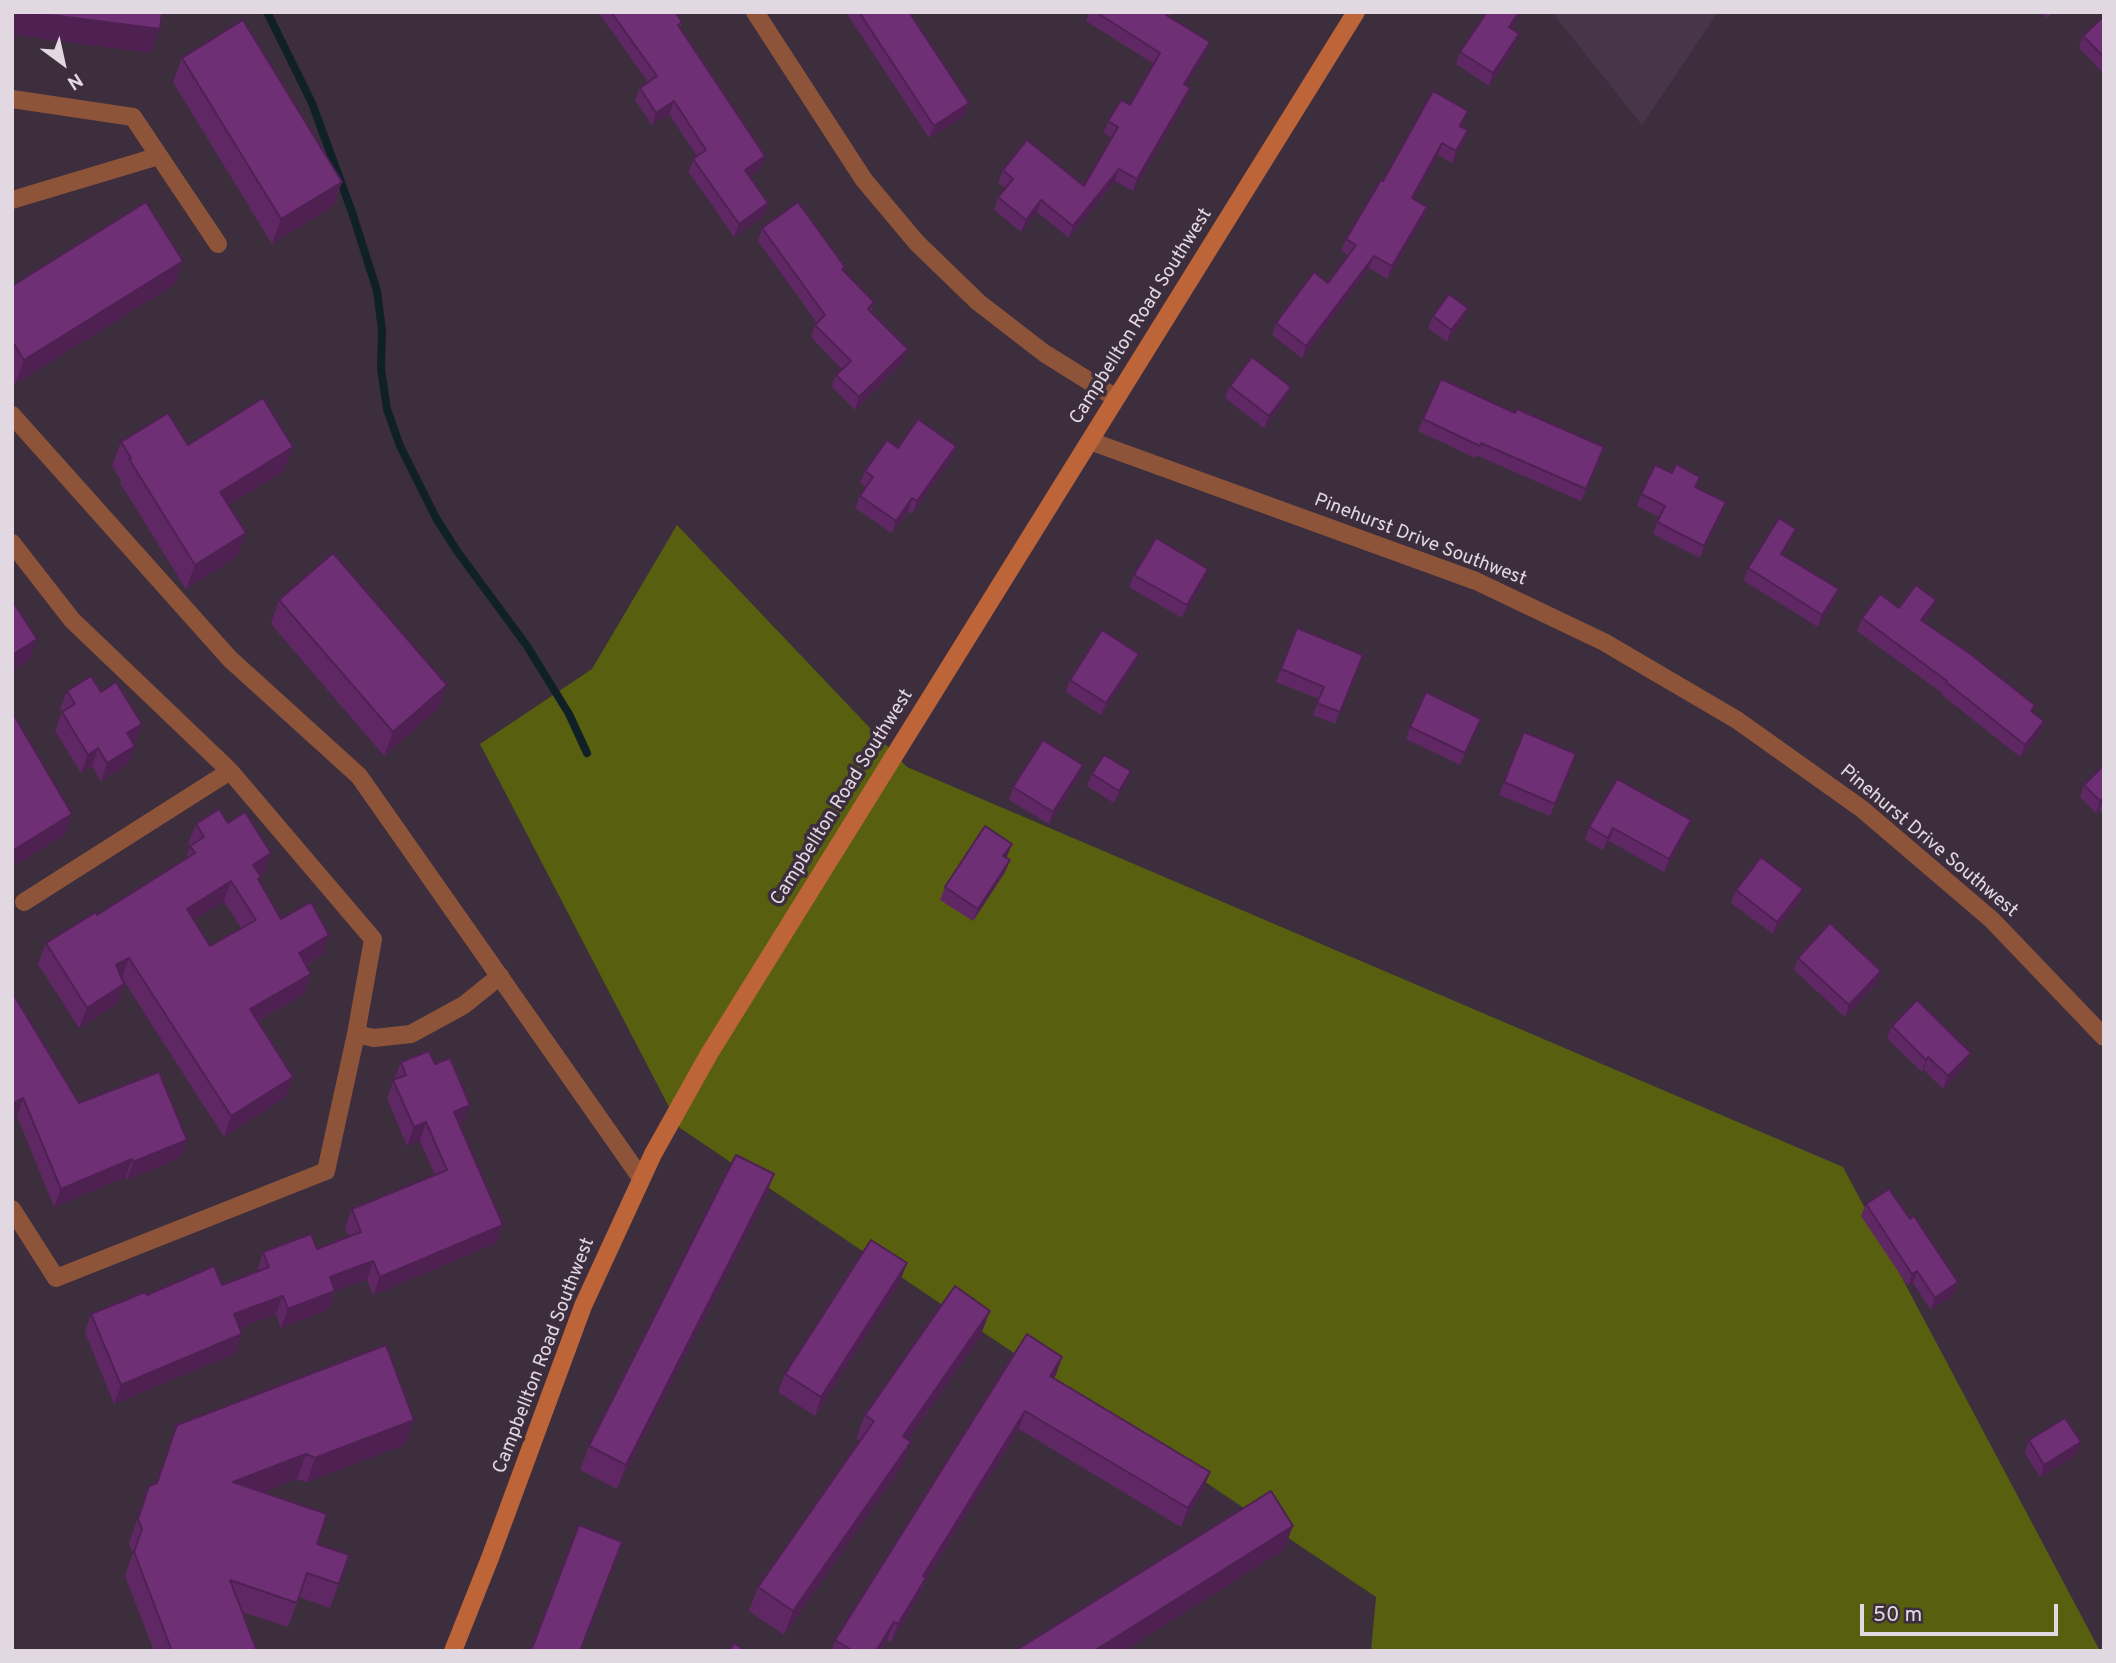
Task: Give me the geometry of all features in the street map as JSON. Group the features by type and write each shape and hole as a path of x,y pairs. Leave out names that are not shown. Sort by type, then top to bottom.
{"main road":[{"name":"Campbellton Road Southwest","path":"453,1651 583,1306 641,1178 709,1054 1356,12"}],"street":[{"path":"755,12 864,180 917,243 989,311 1044,353 1116,398"},
{"path":"12,99 133,117 218,244"},
{"path":"12,200 159,156"},
{"path":"12,415 230,660 359,776 641,1178"},
{"name":"Pinehurst Drive Southwest","path":"1090,441 1476,581 1604,642 1725,712 1862,809 1992,920 2104,1037"},
{"path":"12,543 72,620 230,771 373,939 356,1034 326,1171 55,1279 12,1209"},
{"path":"24,902 230,771"},
{"path":"356,1034 374,1038 411,1034 464,1005 500,976"}],"shaded area":[{"path":"1552,12 1718,12 1642,125"}],"green space":[{"path":"677,525 907,767 1843,1167 2100,1651 1371,1651 1376,1597 680,1128 480,744 592,669"}],"building":[{"path":"28,12 162,12 160,29"},
{"path":"611,12 675,12 682,22 678,25 765,156 745,170 768,203 739,224 693,159 706,150 674,101 656,113 640,88 657,76"},
{"path":"859,12 909,12 969,103 934,126"},
{"path":"1096,12 1168,12 1166,15 1210,42 1184,84 1190,88 1137,179 1119,169 1073,226 1041,200 1026,220 998,197 1013,179 1003,170 1027,140 1084,186 1118,127 1108,121 1121,100 1130,105 1160,53"},
{"path":"1487,12 1519,12 1509,27 1519,34 1493,73 1460,52"},
{"path":"2104,16 2104,57 2083,36"},
{"path":"243,20 342,182 281,219 182,58"},
{"path":"1433,91 1468,111 1460,126 1468,130 1456,151 1442,143 1412,198 1427,207 1392,266 1374,256 1306,346 1276,323 1314,272 1328,283 1356,245 1346,239 1381,180 1383,181"},
{"path":"146,202 183,261 24,360 12,341 12,286"},
{"path":"798,202 845,267 842,269 874,302 868,309 908,349 859,397 836,375 851,361 815,325 825,315 762,228"},
{"path":"1449,294 1468,308 1451,330 1433,316"},
{"path":"1252,357 1291,387 1269,416 1230,386"},
{"path":"1441,379 1515,413 1517,409 1604,447 1586,489 1481,443 1480,446 1423,419"},
{"path":"263,398 293,447 220,492 246,533 195,565 121,442 168,413 188,445"},
{"path":"918,419 956,446 917,501 912,498 896,521 860,496 873,477 865,471 887,440 898,448"},
{"path":"1676,464 1700,477 1695,487 1726,502 1704,546 1657,522 1665,506 1641,494 1655,465 1672,473"},
{"path":"1779,518 1796,529 1781,554 1839,589 1822,615 1748,568"},
{"path":"1156,538 1208,569 1187,605 1134,575"},
{"path":"333,553 447,685 393,732 279,600"},
{"path":"1916,585 1936,600 1921,620 1969,653 2035,705 2031,711 2044,721 2025,745 1947,681 1862,618 1880,594 1899,608"},
{"path":"12,600 37,639 12,655"},
{"path":"1297,628 1363,655 1340,712 1317,703 1324,687 1281,669"},
{"path":"1102,630 1139,654 1106,703 1070,680"},
{"path":"91,676 101,692 116,682 142,724 127,733 135,746 107,763 98,748 88,755 62,712 75,704 67,691"},
{"path":"1426,692 1481,719 1465,753 1410,727"},
{"path":"12,712 72,814 12,851"},
{"path":"1524,732 1576,754 1555,804 1504,782"},
{"path":"1043,740 1083,765 1053,812 1013,787"},
{"path":"1104,755 1131,771 1119,791 1092,774"},
{"path":"2104,765 2104,797 2100,801 2084,785"},
{"path":"1617,779 1691,820 1669,859 1613,828 1608,838 1589,827"},
{"path":"219,809 228,823 245,812 271,853 253,865 281,919 311,902 329,935 299,953 311,974 250,1009 293,1077 231,1116 129,958 116,965 124,984 87,1008 46,943 96,912 97,915 195,853 190,846 204,837 196,824","holes":["231,881 256,920 210,946 187,909"]},
{"path":"985,826 1012,844 1003,856 1010,860 978,909 945,887"},
{"path":"1761,857 1803,889 1777,922 1736,890"},
{"path":"1830,923 1881,971 1849,1005 1798,958"},
{"path":"12,992 79,1103 159,1072 187,1140 133,1162 132,1159 61,1189 23,1098 12,1104"},
{"path":"1917,1000 1971,1053 1948,1076 1928,1057 1926,1060 1892,1026"},
{"path":"429,1051 435,1064 450,1058 470,1105 454,1112 503,1225 380,1277 373,1261 330,1277 335,1291 288,1309 283,1296 234,1314 242,1334 121,1385 91,1314 145,1292 147,1295 214,1266 222,1285 269,1267 263,1252 311,1234 317,1249 361,1232 352,1209 447,1170 426,1122 414,1127 393,1080 406,1075 401,1062"},
{"path":"736,1155 774,1174 626,1465 589,1446"},
{"path":"1889,1189 1910,1219 1914,1216 1958,1282 1935,1298 1917,1271 1912,1274 1866,1204"},
{"path":"871,1240 907,1263 821,1397 785,1374"},
{"path":"955,1286 990,1311 903,1436 911,1442 793,1611 758,1587 874,1421 865,1415"},
{"path":"1027,1334 1062,1357 1050,1376 1210,1472 1188,1508 1025,1411 923,1576 926,1578 898,1624 894,1622 876,1651 853,1651 835,1640"},
{"path":"386,1345 414,1420 315,1458 306,1454 233,1482 327,1514 317,1544 349,1555 339,1584 307,1573 297,1603 230,1580 257,1651 172,1651 134,1552 142,1529 138,1519 149,1486 157,1483 177,1425"},
{"path":"2065,1418 2081,1442 2044,1465 2029,1440"},
{"path":"1271,1491 1293,1526 1094,1651 1015,1651"},
{"path":"579,1525 622,1542 580,1651 531,1651"},
{"path":"734,1643 746,1651 729,1651"}],"waterway":[{"path":"267,12 312,103 353,215 377,291 382,330 381,369 387,409 400,446 436,518 527,646 569,714 587,753"}]}
